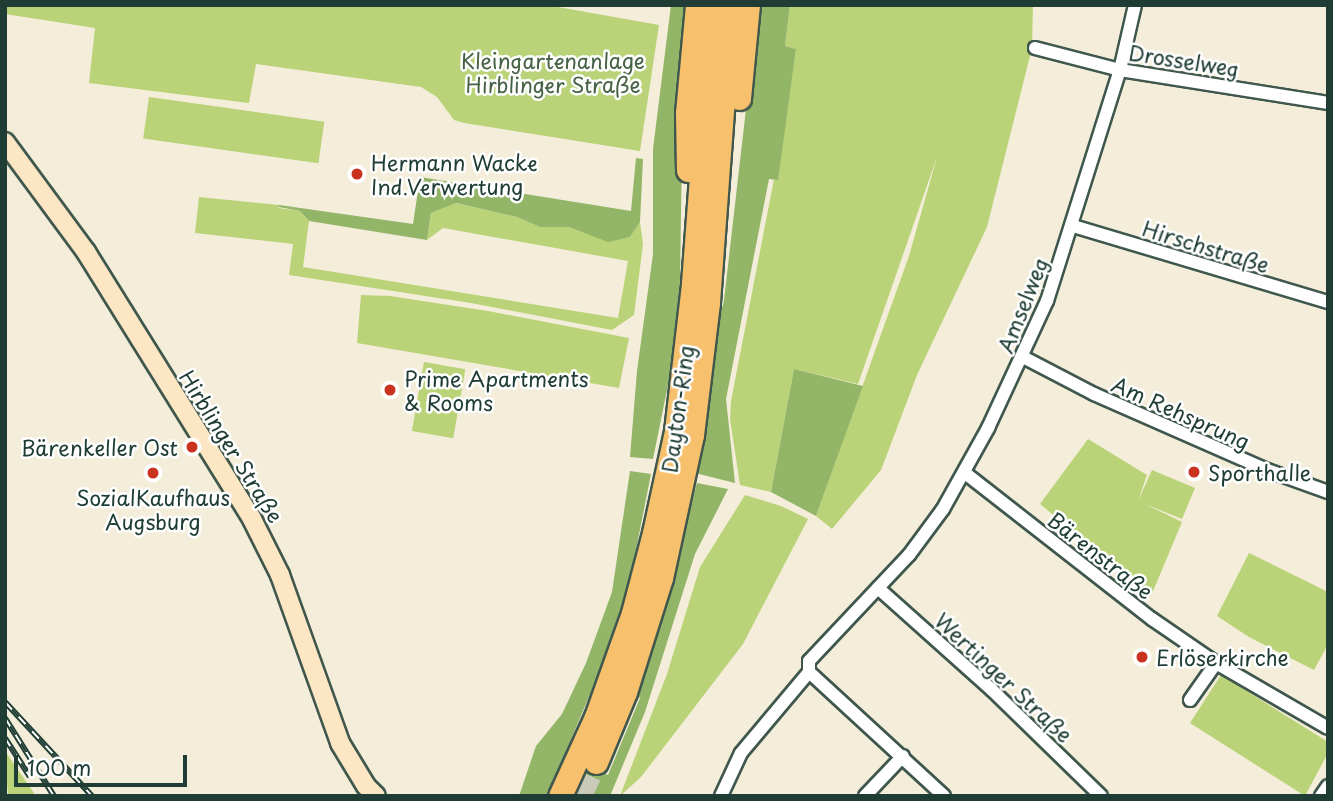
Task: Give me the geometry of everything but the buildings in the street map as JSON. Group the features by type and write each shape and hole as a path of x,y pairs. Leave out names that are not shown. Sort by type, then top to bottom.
{"highway":[{"path":"697,5 687,113 701,282"},
{"name":"Dayton-Ring","path":"596,762 643,638 681,493 699,383 714,5"},
{"name":"Dayton-Ring","path":"560,796 580,756 620,654 654,533 676,431 701,282 730,5"},
{"path":"701,282 730,186 748,5"}],"street":[{"name":"Amselweg","path":"721,796 741,754 809,672 809,661 916,545 965,473 1023,357 1047,301 1073,226 1135,5"},
{"name":"Drosselweg","path":"1035,48 1119,69 1328,103"},
{"name":"Hirblinger Straße","path":"5,142 86,252 252,519 280,575 340,743 366,786 376,796"},
{"name":"Hirschstraße","path":"1073,226 1328,302"},
{"name":"Am Rehsprung","path":"1023,357 1094,394 1267,470 1328,492"},
{"name":"Bärenstraße","path":"965,473 1152,619 1216,663 1328,728"},
{"name":"Wertinger Straße","path":"878,588 951,652 1101,796"},
{"path":"1190,701 1216,663"},
{"path":"809,672 944,796"},
{"path":"865,796 903,756"},
{"path":"1321,796 1328,786"}],"green space":[{"name":"Kleingartenanlage Hirblinger Straße","path":"5,5 547,5 659,25 640,151 464,123 454,120 437,97 421,87 256,64 249,103 89,83 95,28 5,14"},
{"path":"671,5 690,5 683,85 680,281 670,375 653,459 630,457 637,371 653,254 653,149"},
{"path":"758,5 790,5 785,46 796,49 778,180 769,179 726,399 735,483 695,473 712,350 724,300"},
{"path":"790,5 1033,5 1032,48 987,227 917,375 881,470 832,529 816,516 909,256 937,157 858,384 794,369 771,492 740,485 730,419 731,401 774,179 777,180 796,49 785,46"},
{"path":"149,97 324,122 318,163 143,139"},
{"path":"636,158 643,159 640,222 630,237 608,242 569,227 540,227 517,217 456,203 431,213 427,240 309,221 300,211 279,207 413,224 420,177 631,211"},
{"path":"199,197 279,205 279,208 300,211 309,221 303,267 618,318 628,261 443,228 427,240 431,213 455,203 517,217 540,227 569,227 608,241 630,237 640,222 643,244 634,315 612,330 471,303 289,275 293,244 195,233"},
{"path":"361,295 390,296 488,311 629,338 619,388 357,343"},
{"path":"424,362 465,369 453,438 412,431"},
{"path":"794,369 863,386 816,516 771,492"},
{"path":"1088,439 1147,475 1138,501 1152,470 1195,488 1182,519 1145,504 1182,522 1151,596 1040,504"},
{"path":"630,471 651,474 629,585 591,692 547,796 519,796 536,746 562,714 586,663 612,592"},
{"path":"697,483 728,489 695,554 645,712 610,796 574,796 588,765 608,775 640,698 637,695"},
{"path":"745,495 781,506 808,519 743,644 641,777 620,796 667,674 700,567"},
{"path":"1249,553 1328,592 1328,644 1314,670 1249,637 1217,616"},
{"path":"1221,675 1328,742 1328,753 1305,796 1190,723"},
{"path":"5,751 36,796 8,796"}],"tunnel":[{"path":"580,796 596,762"}],"railway":[{"path":"5,702 92,796"},
{"path":"5,718 54,796"},
{"path":"5,738 30,777"}],"place":[{"name":"Hermann Wacke Ind.Verwertung","path":"357,174"},
{"name":"Prime Apartments & Rooms","path":"390,390"},
{"name":"Bärenkeller Ost","path":"192,447"},
{"name":"Sporthalle","path":"1194,472"},
{"name":"SozialKaufhaus Augsburg","path":"153,473"},
{"name":"Erlöserkirche","path":"1142,657"}]}
